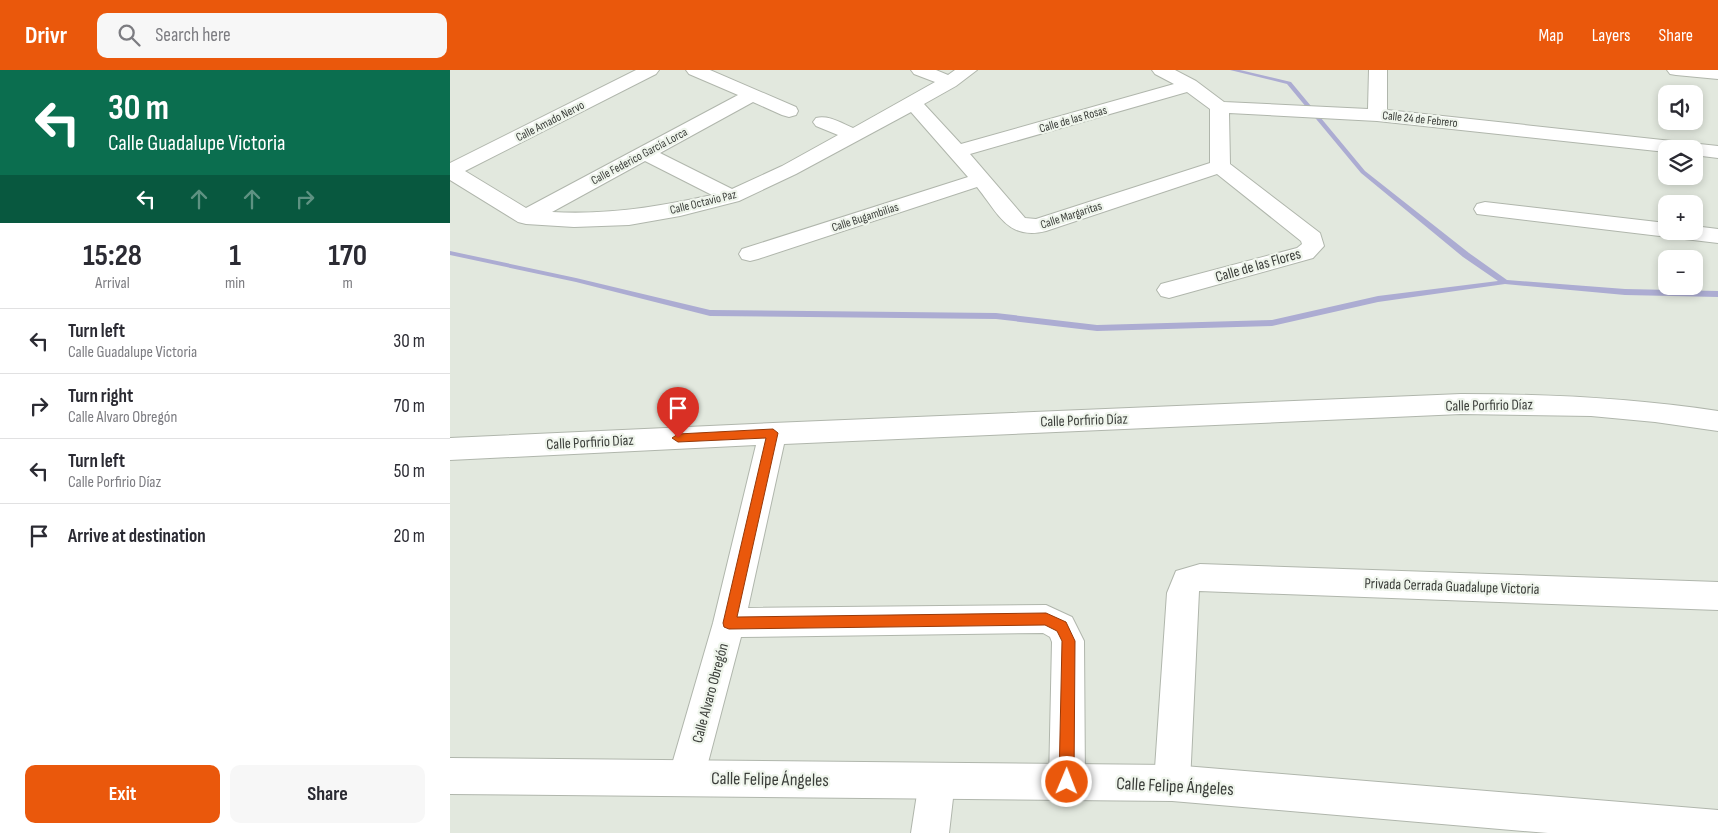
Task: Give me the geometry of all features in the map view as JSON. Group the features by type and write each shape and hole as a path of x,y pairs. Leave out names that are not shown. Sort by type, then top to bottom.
{"street":[{"name":"Calle Amado Nervo","path":"450,171 650,70"},
{"path":"695,70 789,111"},
{"path":"920,70 950,82"},
{"name":"Calle Octavio Paz","path":"450,171 526,217 574,220 629,218 680,210 732,197 788,170 913,103 968,70"},
{"path":"1162,70 1190,85 1219,107 1220,166"},
{"path":"1377,115 1378,70"},
{"path":"1676,70 1718,74"},
{"name":"Calle de las Rosas","path":"956,152 1190,85"},
{"name":"Calle Federico García Lorca","path":"526,217 752,95"},
{"name":"Calle Margaritas","path":"913,103 981,179 1017,223 1026,227 1038,226 1220,166"},
{"name":"Calle 24 de Febrero","path":"1219,107 1377,115 1658,146"},
{"path":"823,122 854,135"},
{"path":"1703,150 1718,152"},
{"path":"644,153 732,197"},
{"name":"Calle de las Flores","path":"1169,290 1305,253 1313,246 1312,238 1220,166"},
{"name":"Calle Bugambilias","path":"750,254 981,179"},
{"path":"1485,209 1658,229"},
{"path":"1703,234 1718,236"},
{"name":"Calle Porfirio Díaz","path":"450,449 773,433 1510,403 1674,413 1718,421"},
{"name":"Calle Alvaro Obregón","path":"686,778 729,623 773,433"},
{"name":"Privada Cerrada Guadalupe Victoria","path":"1172,783 1182,593 1187,581 1200,577 1716,601"},
{"path":"729,623 1046,619 1061,627 1068,641 1067,782"},
{"name":"Calle Felipe Ángeles","path":"450,776 1172,783 1718,829"},
{"path":"930,833 937,781"}],"waterway":[{"path":"1233,70 1289,83 1363,172 1466,255 1505,282"},
{"path":"450,253 576,280 710,313 996,316 1097,328 1272,323 1378,299 1505,282"},
{"path":"1505,282 1625,292 1718,294"}],"route":[{"path":"678,438 773,433 729,623 1046,619 1061,627 1068,641 1067,782"}]}
